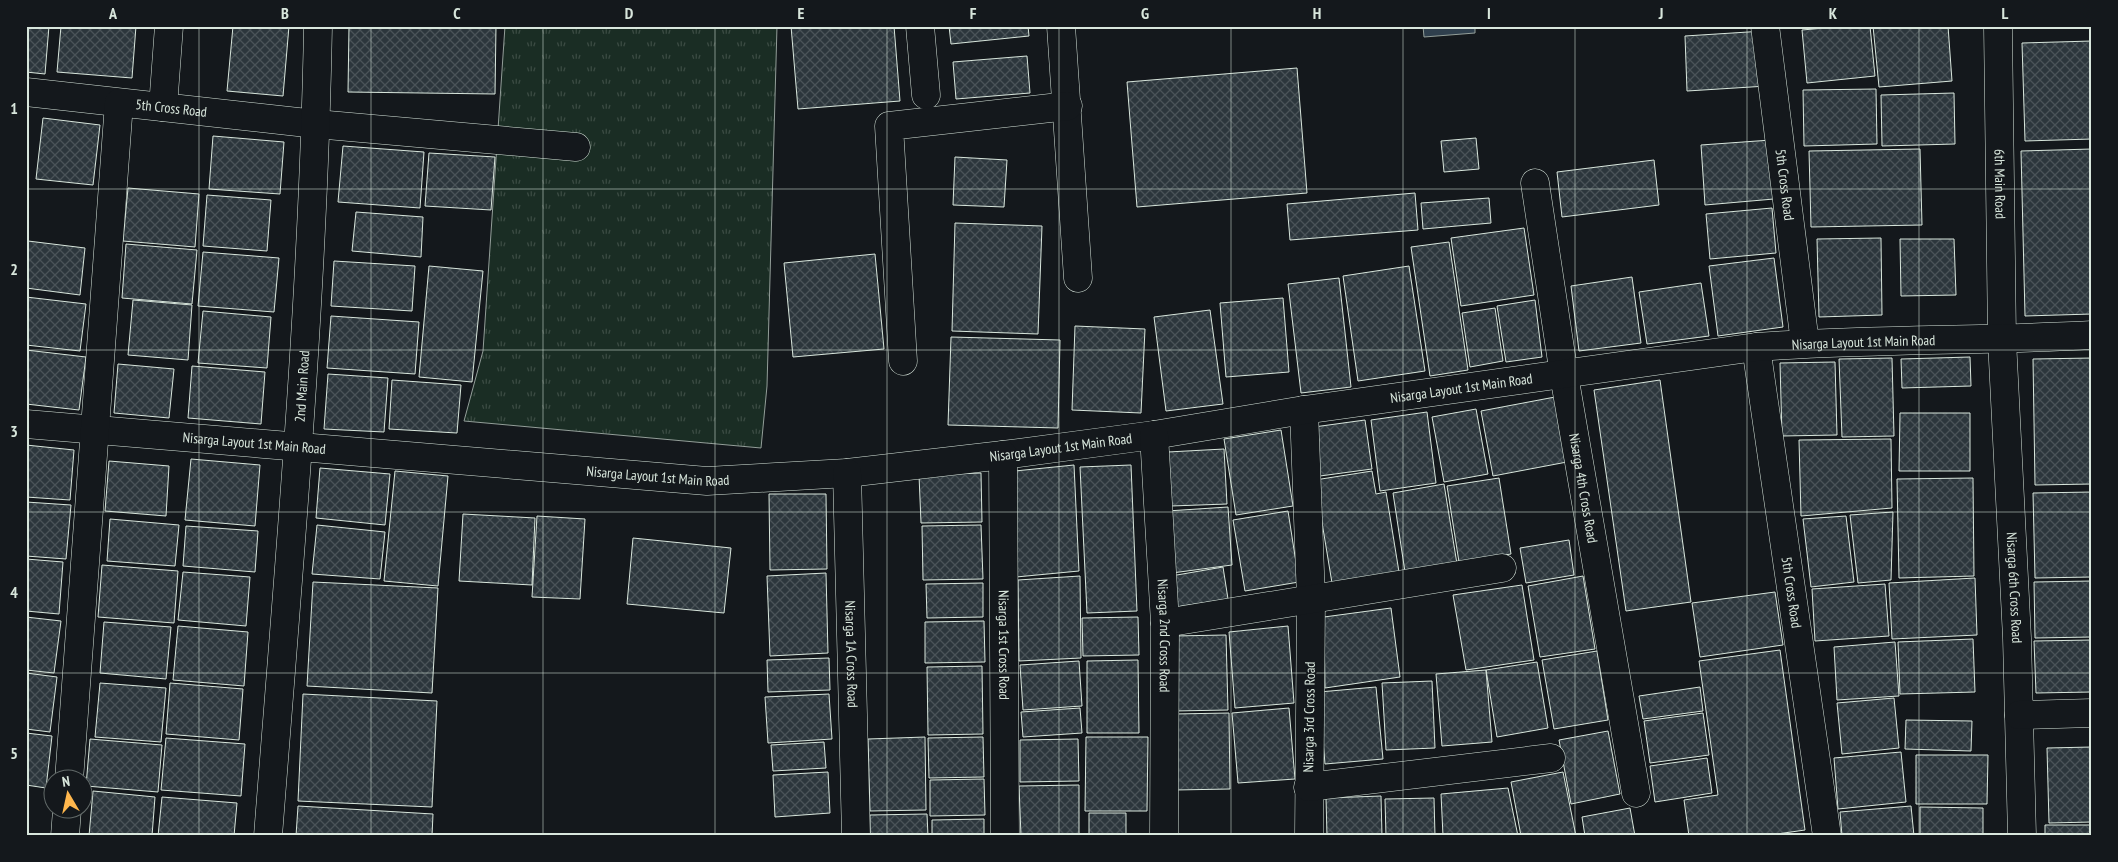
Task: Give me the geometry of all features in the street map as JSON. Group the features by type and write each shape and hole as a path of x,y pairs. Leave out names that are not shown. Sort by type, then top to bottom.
{"street":[{"path":"163,107 169,26"},
{"name":"2nd Main Road","path":"268,836 298,447 316,124 318,26"},
{"path":"920,26 926,95"},
{"path":"1061,26 1068,106 1078,278"},
{"name":"5th Cross Road","path":"1765,26 1805,343"},
{"name":"6th Main Road","path":"1998,26 2002,340"},
{"name":"5th Cross Road","path":"26,92 316,124 576,147"},
{"path":"70,770 118,102"},
{"path":"903,361 889,126 1068,106"},
{"name":"Nisarga 4th Cross Road","path":"1535,184 1564,375 1636,793"},
{"name":"Nisarga Layout 1st Main Road","path":"26,424 707,481 847,473 1002,455 1154,435 1304,410 1756,347 1805,343 2002,340 2092,335"},
{"name":"Nisarga 6th Cross Road","path":"2002,340 2017,638 2022,836"},
{"name":"5th Cross Road","path":"1756,347 1827,836"},
{"name":"Nisarga 3rd Cross Road","path":"1304,410 1311,598 1309,836"},
{"name":"Nisarga 2nd Cross Road","path":"1154,435 1165,623 1164,836"},
{"name":"Nisarga 1st Cross Road","path":"1002,455 1005,836"},
{"name":"Nisarga 1A Cross Road","path":"847,473 856,836"},
{"path":"1165,623 1502,568"},
{"path":"2019,715 2092,713"},
{"path":"1308,787 1551,758"},
{"path":"65,836 66,820"}],"green space":[{"path":"505,26 777,26 767,386 761,448 464,421 483,351"}],"water":[{"path":"1423,26 1475,26 1475,33 1424,37"}],"building":[{"path":"26,26 49,26 45,74 26,72"},
{"path":"61,26 136,26 132,78 57,72"},
{"path":"233,26 289,26 283,96 227,91"},
{"path":"349,26 496,26 495,94 348,92"},
{"path":"791,26 894,26 900,101 798,109"},
{"path":"949,26 1028,26 1029,36 951,44"},
{"path":"1870,26 1875,76 1807,83 1802,30"},
{"path":"1873,26 1948,26 1952,81 1879,87"},
{"path":"1764,31 1767,86 1687,91 1685,36"},
{"path":"2092,41 2092,139 2025,141 2022,43"},
{"path":"1027,56 1030,93 956,99 953,62"},
{"path":"1297,68 1307,193 1137,207 1127,82"},
{"path":"1876,89 1877,144 1804,146 1803,90"},
{"path":"1954,93 1955,144 1882,146 1881,95"},
{"path":"43,118 100,125 93,185 36,179"},
{"path":"213,136 284,142 280,194 209,189"},
{"path":"1476,138 1479,169 1444,172 1441,141"},
{"path":"1771,140 1774,199 1705,205 1701,145"},
{"path":"343,146 424,152 420,208 338,202"},
{"path":"1920,149 1922,225 1811,227 1809,151"},
{"path":"2092,149 2092,314 2025,316 2021,151"},
{"path":"429,153 495,157 491,210 425,206"},
{"path":"955,157 1007,160 1004,207 953,205"},
{"path":"1654,160 1659,205 1562,217 1557,172"},
{"path":"128,188 199,194 195,247 123,241"},
{"path":"1415,193 1418,230 1290,240 1287,204"},
{"path":"207,195 271,200 267,251 203,246"},
{"path":"1489,198 1491,223 1423,229 1421,203"},
{"path":"1772,208 1776,253 1710,259 1706,214"},
{"path":"356,212 423,217 421,257 352,251"},
{"path":"955,223 1042,226 1038,334 952,331"},
{"path":"1524,228 1534,295 1461,306 1451,238"},
{"path":"1881,238 1882,315 1819,317 1817,239"},
{"path":"1900,239 1954,239 1956,295 1901,296"},
{"path":"28,241 85,248 80,295 26,288"},
{"path":"1449,242 1468,370 1430,376 1411,247"},
{"path":"126,244 197,250 192,304 122,298"},
{"path":"203,252 279,258 274,312 198,306"},
{"path":"875,254 884,349 793,357 784,263"},
{"path":"1774,258 1783,327 1718,336 1709,266"},
{"path":"334,261 415,266 412,311 331,306"},
{"path":"429,266 483,271 472,382 419,377"},
{"path":"1409,266 1425,371 1358,381 1343,276"},
{"path":"1632,277 1641,343 1579,351 1571,286"},
{"path":"1339,278 1351,387 1301,393 1288,284"},
{"path":"1701,283 1709,336 1647,344 1639,292"},
{"path":"26,297 86,304 80,351 26,345"},
{"path":"1283,298 1289,372 1226,377 1220,303"},
{"path":"133,300 192,305 188,360 128,355"},
{"path":"1535,300 1542,357 1506,362 1497,306"},
{"path":"1495,308 1503,361 1470,367 1462,313"},
{"path":"1210,310 1223,404 1166,411 1154,317"},
{"path":"203,311 271,317 267,368 198,363"},
{"path":"331,316 419,322 415,374 327,368"},
{"path":"1075,326 1145,329 1141,413 1072,410"},
{"path":"951,337 1060,340 1058,428 948,425"},
{"path":"26,350 86,357 79,410 26,404"},
{"path":"1970,357 1971,386 1902,388 1901,359"},
{"path":"1892,358 1894,436 1842,437 1839,359"},
{"path":"2092,358 2092,484 2035,485 2033,359"},
{"path":"1835,362 1837,435 1782,436 1780,363"},
{"path":"118,364 174,369 169,418 114,413"},
{"path":"192,366 265,372 261,424 188,418"},
{"path":"328,374 388,378 384,432 324,429"},
{"path":"392,380 461,385 457,433 389,429"},
{"path":"1660,380 1691,602 1626,611 1594,390"},
{"path":"1555,397 1567,462 1493,476 1481,411"},
{"path":"1476,409 1488,474 1444,482 1432,417"},
{"path":"1427,412 1436,483 1380,491 1371,420"},
{"path":"1900,413 1970,413 1970,471 1899,471"},
{"path":"1365,420 1372,469 1320,476 1314,427"},
{"path":"1281,430 1293,506 1236,515 1224,439"},
{"path":"1891,439 1892,508 1801,516 1799,440"},
{"path":"26,445 74,450 70,500 26,497"},
{"path":"1224,449 1227,504 1171,506 1168,452"},
{"path":"191,459 260,465 255,526 185,520"},
{"path":"109,461 169,466 166,516 105,511"},
{"path":"1074,465 1079,571 1016,577 1015,471"},
{"path":"1131,465 1137,611 1087,613 1080,467"},
{"path":"320,468 390,474 385,525 316,518"},
{"path":"395,471 448,476 438,586 384,581"},
{"path":"1372,471 1376,494 1386,492 1399,572 1332,583 1315,480"},
{"path":"981,473 982,522 921,523 919,475"},
{"path":"1499,478 1511,554 1459,562 1447,486"},
{"path":"1973,478 1974,576 1899,578 1897,479"},
{"path":"1444,484 1457,564 1405,572 1393,493"},
{"path":"2092,492 2092,577 2035,578 2033,493"},
{"path":"769,494 826,494 827,569 770,570"},
{"path":"26,502 71,505 66,559 26,556"},
{"path":"1228,507 1232,565 1172,573 1167,511"},
{"path":"1288,511 1299,582 1245,591 1233,520"},
{"path":"1893,512 1891,580 1858,583 1850,515"},
{"path":"463,514 535,518 532,585 459,581"},
{"path":"537,516 585,519 580,599 532,597"},
{"path":"1846,516 1854,582 1811,587 1803,519"},
{"path":"110,519 179,525 175,566 107,561"},
{"path":"317,525 385,532 380,579 312,574"},
{"path":"981,525 983,579 923,580 922,526"},
{"path":"186,526 258,531 255,572 183,566"},
{"path":"633,538 731,548 724,613 627,604"},
{"path":"1569,540 1574,575 1526,583 1520,548"},
{"path":"26,559 63,562 59,614 26,611"},
{"path":"102,565 178,571 174,623 98,617"},
{"path":"1223,567 1228,599 1176,607 1171,576"},
{"path":"183,572 250,577 246,626 178,620"},
{"path":"826,573 828,653 770,656 767,576"},
{"path":"1080,576 1081,658 1019,661 1018,580"},
{"path":"1583,576 1595,649 1540,657 1528,586"},
{"path":"1975,578 1977,635 1892,639 1889,583"},
{"path":"2092,581 2092,637 2035,638 2034,582"},
{"path":"313,582 438,588 432,693 307,686"},
{"path":"983,583 983,617 927,618 926,584"},
{"path":"1885,584 1889,636 1815,641 1812,589"},
{"path":"1522,585 1534,660 1466,670 1453,595"},
{"path":"1775,592 1783,645 1700,657 1692,603"},
{"path":"1391,608 1400,677 1325,688 1324,617"},
{"path":"26,617 61,621 54,673 26,670"},
{"path":"1138,617 1139,655 1083,656 1082,618"},
{"path":"984,621 985,662 925,663 925,622"},
{"path":"104,622 171,627 166,679 100,673"},
{"path":"178,626 248,632 244,686 173,680"},
{"path":"1288,626 1294,703 1235,708 1229,632"},
{"path":"1226,635 1228,710 1174,711 1173,636"},
{"path":"1973,639 1975,692 1900,694 1898,642"},
{"path":"2092,640 2092,692 2036,693 2034,641"},
{"path":"1895,642 1899,696 1837,700 1834,647"},
{"path":"1780,650 1805,830 1763,836 1689,836 1684,800 1718,795 1699,661"},
{"path":"1597,651 1608,720 1554,729 1542,660"},
{"path":"829,658 830,690 768,692 767,660"},
{"path":"1138,660 1139,733 1087,733 1087,661"},
{"path":"1079,661 1082,706 1023,710 1020,665"},
{"path":"1537,662 1548,728 1497,737 1486,670"},
{"path":"982,666 983,734 928,735 927,667"},
{"path":"1486,670 1492,742 1442,746 1436,674"},
{"path":"26,673 57,677 50,732 26,729"},
{"path":"1432,681 1435,748 1386,750 1382,683"},
{"path":"100,683 166,688 161,742 95,737"},
{"path":"170,683 243,689 239,740 166,734"},
{"path":"1376,687 1383,759 1325,764 1319,692"},
{"path":"1700,687 1703,711 1643,719 1639,696"},
{"path":"303,694 437,701 432,807 298,801"},
{"path":"829,694 832,739 768,743 765,697"},
{"path":"1894,698 1899,748 1842,754 1837,703"},
{"path":"1080,708 1082,733 1023,737 1021,712"},
{"path":"1289,708 1295,779 1238,783 1232,713"},
{"path":"1229,713 1230,789 1175,790 1174,714"},
{"path":"1703,713 1709,755 1650,763 1644,721"},
{"path":"1906,720 1972,721 1971,751 1905,749"},
{"path":"1608,731 1620,794 1571,804 1559,740"},
{"path":"26,733 52,736 48,770 42,770 42,787 26,785"},
{"path":"925,737 926,810 870,811 868,739"},
{"path":"983,737 984,777 929,778 928,738"},
{"path":"1086,737 1148,737 1147,811 1085,811"},
{"path":"166,738 245,744 241,796 161,790"},
{"path":"90,739 162,745 158,792 92,786 92,770 87,770"},
{"path":"1078,739 1079,781 1020,782 1020,740"},
{"path":"824,742 826,768 773,771 771,745"},
{"path":"2092,747 2092,822 2049,823 2047,748"},
{"path":"1901,752 1906,802 1838,809 1834,758"},
{"path":"1916,755 1988,755 1987,804 1916,804"},
{"path":"1707,758 1712,793 1655,802 1650,766"},
{"path":"828,772 830,813 775,817 773,775"},
{"path":"1563,772 1576,836 1521,836 1511,782"},
{"path":"984,779 985,815 930,816 930,780"},
{"path":"1079,785 1079,836 1021,836 1019,786"},
{"path":"1508,788 1518,836 1443,836 1441,794"},
{"path":"93,791 155,797 152,836 89,836 90,820 92,820"},
{"path":"1381,796 1382,836 1327,836 1326,798"},
{"path":"162,797 237,803 234,836 158,836"},
{"path":"1434,798 1435,836 1386,836 1385,799"},
{"path":"298,806 433,814 432,836 296,836"},
{"path":"1911,806 1914,836 1842,836 1840,812"},
{"path":"1920,807 1983,808 1983,836 1920,836"},
{"path":"1630,808 1635,836 1585,836 1582,817"},
{"path":"1089,813 1126,813 1126,836 1089,836"},
{"path":"927,814 928,836 870,836 870,815"},
{"path":"984,819 984,836 932,836 932,820"},
{"path":"2045,825 2092,825 2092,836 2045,836"}]}
